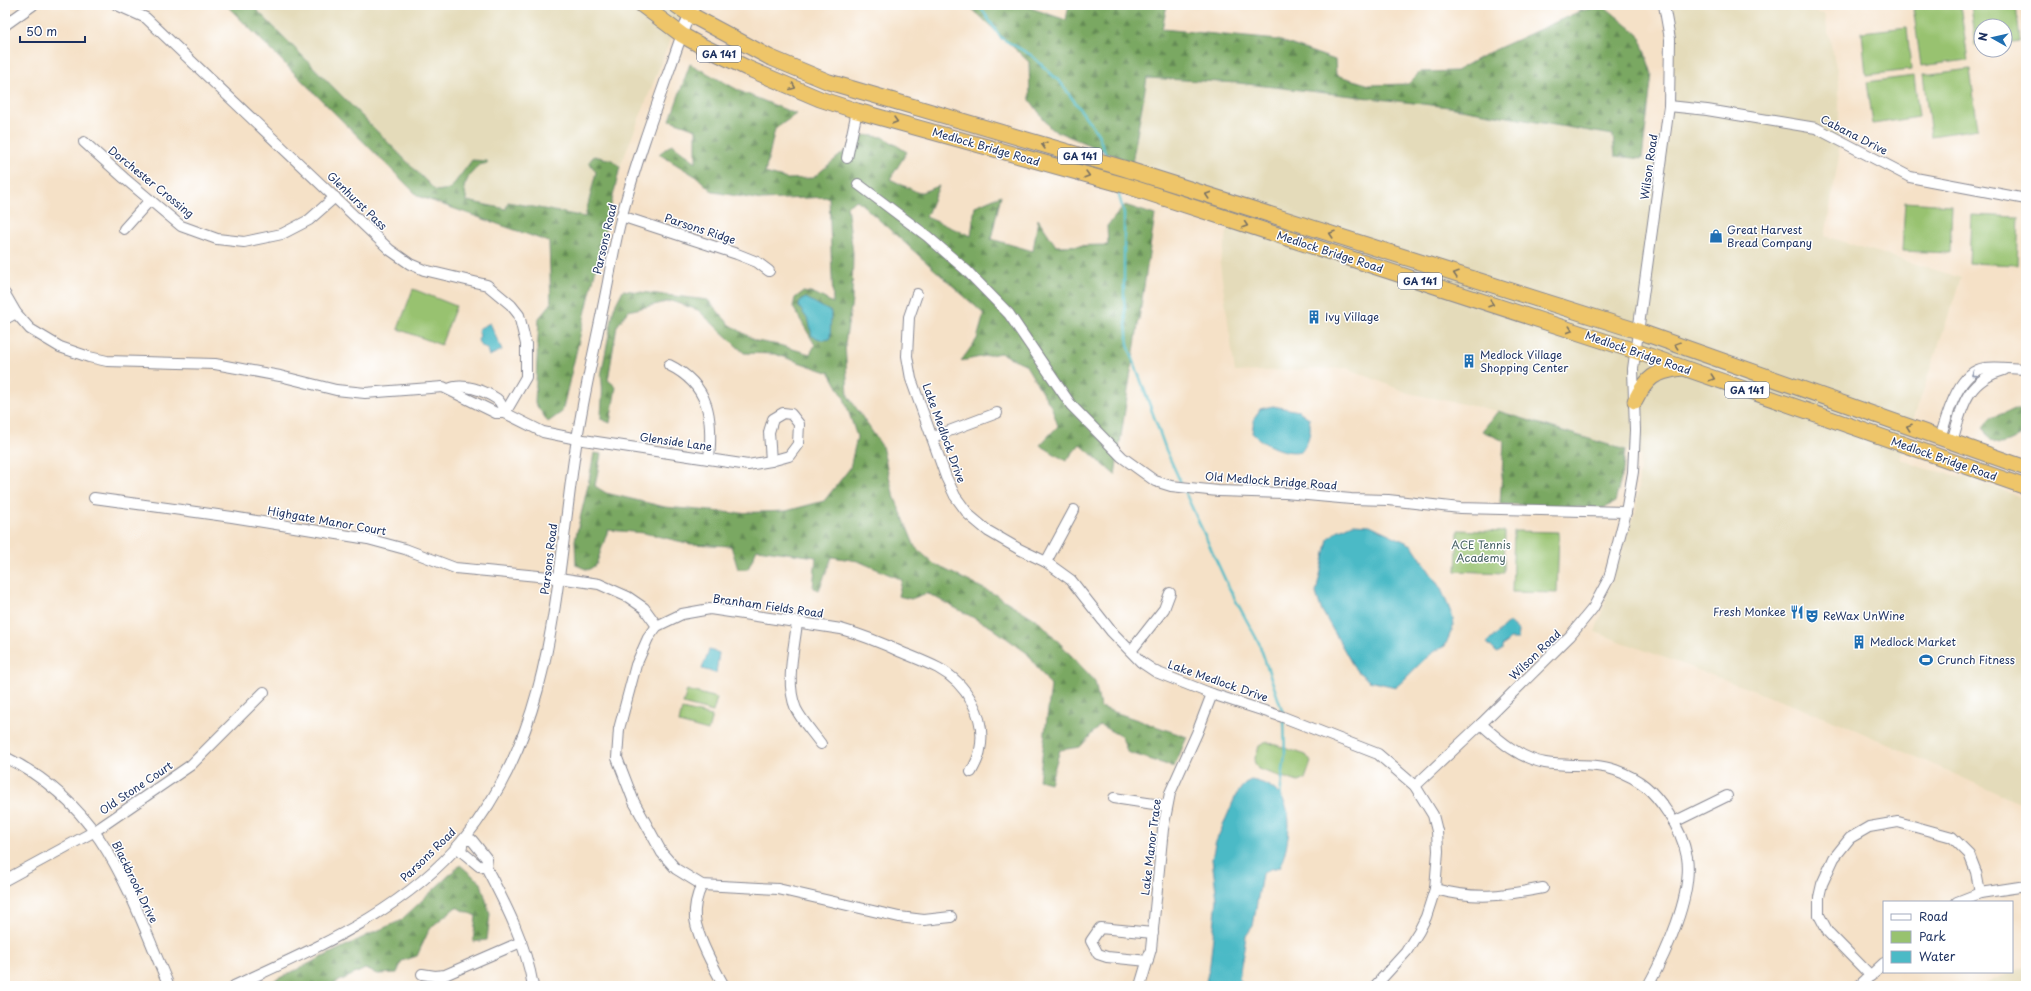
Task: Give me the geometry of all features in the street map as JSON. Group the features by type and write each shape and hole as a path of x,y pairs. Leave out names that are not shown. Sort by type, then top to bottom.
{"highway":[{"name":"Medlock Bridge Road","path":"642,5 682,35 747,68 820,99 857,111 1124,186 1635,351 2026,487"},
{"name":"Medlock Bridge Road","path":"676,5 692,10 769,57 828,82 1123,168 1638,331 2026,468"},
{"path":"1634,401 1648,379 1661,371 1682,367"},
{"path":"1810,412 1825,411 1845,416 1923,445 1937,444 1946,440"},
{"path":"1941,457 1956,454 1968,456 2026,477"}],"street":[{"path":"5,25 33,5"},
{"name":"Glenhurst Pass","path":"117,5 146,18 390,250 410,264 424,270 487,285 511,304 519,315 526,344 526,377 505,413"},
{"name":"Wilson Road","path":"1638,331 1669,106 1670,38 1664,5"},
{"name":"Parsons Road","path":"234,986 334,939 368,920 419,883 463,840 500,785 527,727 542,674 560,578 577,439 621,216 682,35 692,10"},
{"name":"Cabana Drive","path":"1669,106 1816,128 1910,177 2026,199"},
{"path":"847,158 857,111"},
{"name":"Dorchester Crossing","path":"84,142 181,226 217,239 244,242 263,239 287,232 309,220 335,197"},
{"name":"Old Medlock Bridge Road","path":"858,184 926,236 966,270 1009,314 1071,405 1122,457 1155,481 1171,486 1218,491 1285,493 1351,499 1388,500 1460,508 1626,512"},
{"path":"124,229 150,200"},
{"name":"Parsons Ridge","path":"621,216 737,254 757,262 769,271"},
{"path":"5,294 16,313 30,329 60,347 89,357 107,361 215,364 280,376 336,390 365,393 443,387 496,413 505,413 543,432 577,439"},
{"name":"Lake Medlock Drive","path":"917,294 909,318 907,356 911,379 946,477 955,496 970,515 988,531 1046,562 1071,580 1111,630 1141,662 1156,672 1212,694 1283,717 1378,754 1415,786 1433,815 1437,831 1438,851 1434,889 1426,918 1419,932 1406,952 1375,986"},
{"path":"5,319 16,313"},
{"path":"1626,512 1635,447 1633,369 1638,331"},
{"path":"669,365 683,372 696,385 703,396 710,416 711,433 709,459"},
{"path":"1946,440 1952,402 1965,380 1977,371 1985,368 2026,369"},
{"path":"1946,440 1967,395 1978,382 1990,375 2008,369"},
{"path":"1952,402 1962,405"},
{"name":"Glenside Lane","path":"577,439 748,464 771,461 789,456 798,444 799,424 791,414 783,413 773,419 769,432 771,461"},
{"path":"933,438 997,413"},
{"name":"Highgate Manor Court","path":"94,498 232,517 368,539 404,549 455,568 560,578 599,584 628,597 644,608 657,626"},
{"path":"1046,562 1074,510"},
{"name":"Wilson Road","path":"1415,786 1481,724 1570,636 1590,612 1609,578 1626,512"},
{"path":"1131,650 1164,609 1170,593"},
{"name":"Branham Fields Road","path":"657,626 682,614 710,609 841,629 862,634 938,668 955,680 971,700 980,725 980,750 971,772"},
{"path":"797,623 791,675 792,695 797,710 821,744"},
{"path":"657,626 648,638 636,665 619,729 618,758 634,802 662,853 676,869 702,885 778,889 899,917 918,919 951,917"},
{"name":"Old Stone Court","path":"5,880 95,831 191,765 264,692"},
{"name":"Lake Manor Trace","path":"1140,986 1148,961 1153,933 1167,806 1170,793 1197,733 1212,694"},
{"path":"1481,724 1516,753 1545,763 1577,764 1613,769 1639,781 1656,795 1674,822 1687,857 1688,870 1681,909 1665,954 1648,986"},
{"name":"Blackbrook Drive","path":"5,757 25,767 61,794 95,831 118,867 170,986"},
{"path":"1674,822 1727,796"},
{"path":"1114,798 1167,806"},
{"path":"1871,976 1828,932 1819,915 1819,896 1822,884 1834,858 1850,838 1869,827 1898,822 1952,837 1969,854 1976,872 1980,893"},
{"path":"463,840 462,851 479,866 486,867 521,942 530,968 533,986"},
{"path":"702,885 697,895 695,919 701,938 724,986"},
{"path":"1960,901 1980,893 2026,886"},
{"path":"1434,889 1468,896 1491,897 1543,888"},
{"path":"1148,961 1107,957 1098,954 1091,941 1100,928 1153,933"},
{"path":"422,974 435,976 445,975 521,942"},
{"path":"1859,986 1883,964"}],"shaded area":[{"path":"252,5 669,5 680,15 620,167 612,160 594,156 589,162 596,171 585,217 508,202 506,209 467,201 464,187 469,176 479,165 488,163 487,161 472,160 450,189 436,191"},
{"path":"1671,5 1782,5 1824,14 1839,79 1839,156 1825,236 1961,278 1900,459 1926,469 1973,479 2026,499 2026,806 1838,722 1595,632 1636,510 1641,455 1498,411 1408,393 1347,368 1235,372 1220,264 1231,215 1130,177 1147,78 1238,83 1449,107 1613,135 1615,156 1642,159 1668,142 1668,96 1676,34"},
{"path":"2026,966 2026,986 1980,986 2013,973"}],"green space":[{"path":"226,5 252,5 436,191 450,189 472,160 487,161 488,163 479,165 469,176 464,187 467,201 506,209 508,202 585,217 596,172 589,162 594,156 612,160 620,167 562,412 548,422 535,403 539,318 551,304 549,242 418,196"},
{"path":"968,5 1022,5 1066,20 1069,5 1167,5 1162,29 1278,40 1335,60 1336,75 1370,85 1408,84 1420,72 1456,71 1488,53 1580,11 1604,6 1639,35 1652,74 1642,159 1615,156 1613,135 1449,107 1238,83 1147,78 1132,163 1051,129 1030,100 1029,62"},
{"path":"1960,5 1968,60 1921,66 1913,6"},
{"path":"1971,5 2016,5 2020,41 2013,42 2013,18 1973,18 1973,21"},
{"path":"1907,27 1911,70 1866,75 1862,32"},
{"path":"690,64 742,92 796,114 775,129 765,173 787,179 813,178 864,135 883,137 907,152 890,179 919,193 939,186 926,217 971,236 975,206 1001,195 991,239 1033,251 1038,219 1056,246 1108,245 1107,226 1125,205 1155,215 1115,475 1080,444 1066,461 1040,445 1058,426 1052,408 1025,364 1000,353 961,361 977,339 984,314 857,200 847,206 853,253 852,301 845,343 848,396 882,446 893,493 915,547 934,564 996,595 1040,622 1095,681 1100,707 1187,737 1174,767 1127,752 1122,737 1100,725 1080,747 1060,750 1050,783 1039,780 1051,686 1027,653 991,627 927,593 911,599 898,596 902,580 858,561 832,557 819,590 813,588 816,557 757,549 748,569 738,569 731,546 691,544 644,533 608,530 596,565 588,570 576,565 575,540 594,453 601,454 595,486 606,493 665,507 734,513 786,511 824,501 850,468 857,437 844,398 830,373 775,354 744,353 698,310 671,301 628,311 617,326 608,380 616,387 610,423 601,419 601,376 614,308 623,290 708,300 729,324 756,341 779,345 810,354 815,345 793,307 795,298 803,292 816,294 833,303 829,197 762,200 713,192 697,177 659,154 672,144 696,162 696,129 670,120"},
{"path":"1970,69 1978,129 1931,136 1923,75"},
{"path":"1914,76 1919,117 1873,124 1867,82"},
{"path":"1905,202 1952,205 1950,253 1902,251"},
{"path":"1971,215 2019,217 2017,265 1969,263"},
{"path":"413,289 456,306 441,345 398,329"},
{"path":"2014,409 2026,412 2026,432 2007,442 1997,444 1987,436 1983,427 1991,418"},
{"path":"1498,411 1625,450 1623,471 1615,502 1604,508 1500,504 1504,441 1482,431"},
{"name":"ACE Tennis Academy","path":"1458,530 1505,532 1504,573 1456,571"},
{"path":"1514,531 1559,532 1557,593 1512,592"},
{"path":"687,690 717,698 713,712 683,704"},
{"path":"682,709 712,716 708,731 679,723"},
{"path":"1267,742 1306,755 1311,762 1305,779 1298,782 1258,769 1254,761 1259,746"},
{"path":"460,865 481,883 490,914 487,940 473,942 476,916 456,907 430,928 417,956 402,961 397,973 378,974 365,969 329,986 263,986 400,921"}],"water":[{"path":"806,298 831,312 830,339 823,340 812,336 809,321 799,307 800,301"},
{"path":"490,323 502,350 489,356 487,349 480,345 478,340 480,336 478,329"},
{"path":"1273,406 1299,411 1309,418 1309,435 1302,451 1289,452 1275,448 1262,441 1252,433 1254,419 1260,409"},
{"path":"1353,524 1370,525 1412,545 1441,589 1452,615 1454,625 1445,646 1425,659 1396,687 1369,681 1355,669 1321,609 1316,593 1328,539 1337,531"},
{"path":"1509,622 1519,631 1518,639 1510,639 1502,647 1502,650 1497,653 1487,643"},
{"path":"709,650 719,653 716,673 702,669"},
{"path":"1251,780 1266,785 1277,792 1284,802 1288,814 1288,840 1280,867 1270,869 1262,874 1253,926 1246,936 1239,978 1243,986 1205,986 1210,964 1217,899 1212,859 1215,844 1236,795 1245,783"}],"waterway":[{"path":"979,5 1001,38 1031,55 1061,83 1098,134 1107,158"},
{"path":"1117,189 1124,213 1124,299 1128,345 1166,450 1181,483"},
{"path":"1184,490 1229,588 1259,643 1283,713"},
{"path":"1280,796 1285,754 1284,720"}],"place":[{"name":"Great Harvest Bread Company","path":"1716,236"},
{"name":"Ivy Village","path":"1314,317"},
{"name":"Medlock Village Shopping Center","path":"1469,361"},
{"name":"Fresh Monkee","path":"1797,612"},
{"name":"ReWax UnWine","path":"1812,616"},
{"name":"Medlock Market","path":"1859,642"},
{"name":"Crunch Fitness","path":"1926,660"}]}
